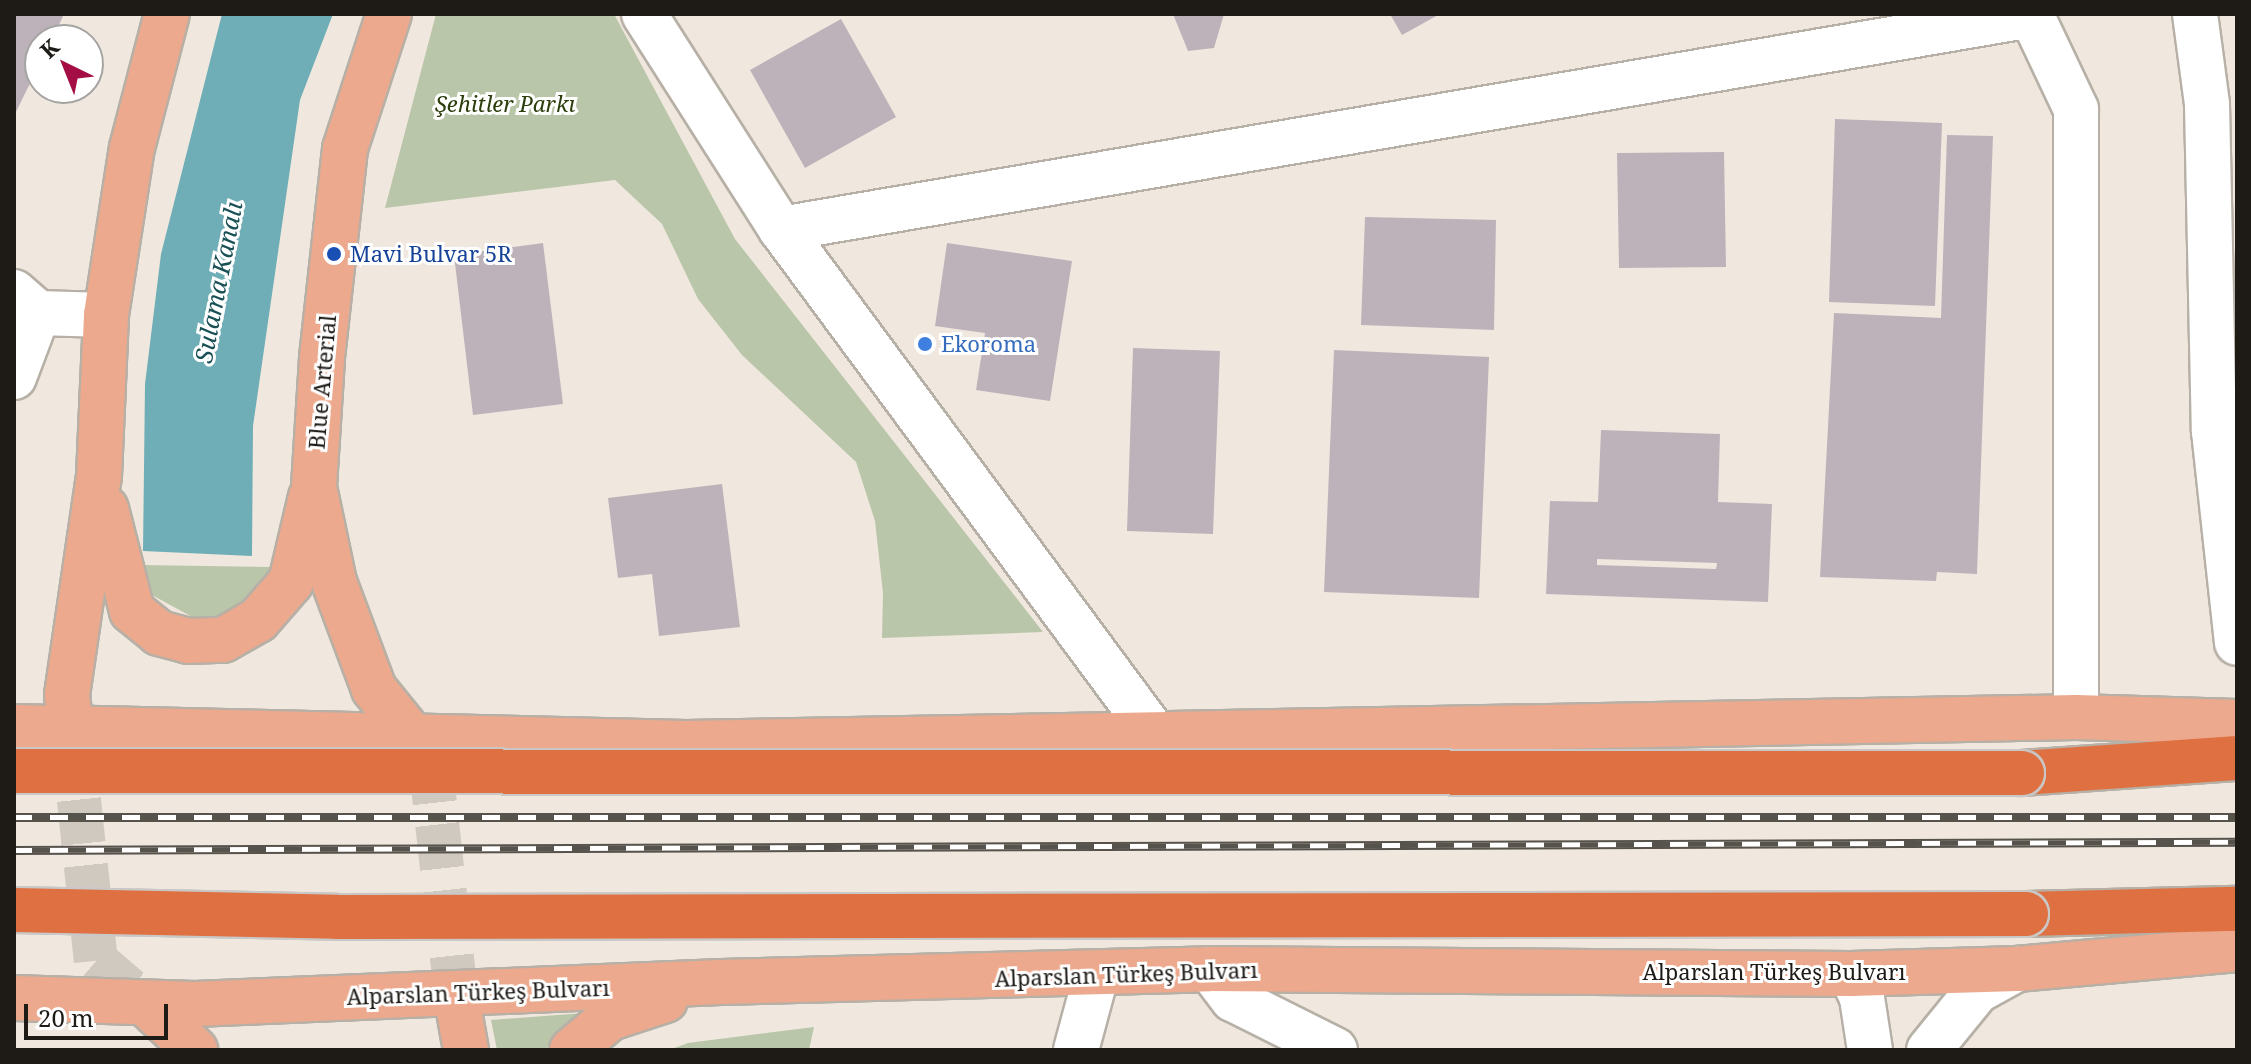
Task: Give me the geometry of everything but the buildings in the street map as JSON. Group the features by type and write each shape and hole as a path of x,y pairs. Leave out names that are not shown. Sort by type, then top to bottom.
{"highway":[{"path":"14,771 2022,773 2237,758"},
{"path":"14,910 337,917 2026,914 2237,909"}],"main road":[{"path":"71,728 67,695 99,476 106,315 132,148 167,14"},
{"name":"Blue Arterial","path":"389,14 345,149 314,487 334,582 374,689 412,736"},
{"path":"99,476 130,608 159,633 188,641 223,640 258,620 291,582 314,487"},
{"path":"14,727 686,743 2076,717 2237,722"},
{"name":"Alparslan Türkeş Bulvarı","path":"14,998 145,1003 721,982 1096,976 1210,969 1851,974 2017,969 2237,949"},
{"path":"572,1050 610,1018 721,982"},
{"path":"456,994 466,1050"},
{"path":"145,1003 195,1050"}],"street":[{"path":"644,14 781,229 1153,732"},
{"path":"781,229 2031,14 2076,109 2076,717"},
{"path":"2195,14 2207,104 2237,643"},
{"path":"14,377 26,303 106,315"},
{"path":"1210,969 1233,999 1335,1050"},
{"path":"1929,1050 1977,991 2017,969"},
{"path":"1851,974 1862,998 1870,1050"},
{"path":"1076,1050 1096,976"}],"green space":[{"name":"Şehitler Parkı","path":"436,14 614,14 735,239 1043,632 882,638 883,593 875,521 856,462 742,355 698,299 662,224 615,180 385,208"},
{"path":"140,565 271,567 247,601 226,614 196,619 150,594"},
{"path":"598,1012 544,1050 497,1050 491,1020"},
{"path":"814,1027 809,1050 669,1050 688,1043"}],"water":[{"name":"Sulama Kanalı","path":"222,14 333,14 300,100 253,426 252,556 143,551 145,384 161,254"}],"tunnel":[{"path":"72,734 96,961 145,1003"},
{"path":"414,739 430,759 456,994"}],"railway":[{"path":"14,817 2237,817"},
{"path":"14,850 2237,842"}],"place":[{"name":"Mavi Bulvar 5R","path":"334,254"},
{"name":"Ekoroma","path":"925,344"}]}
